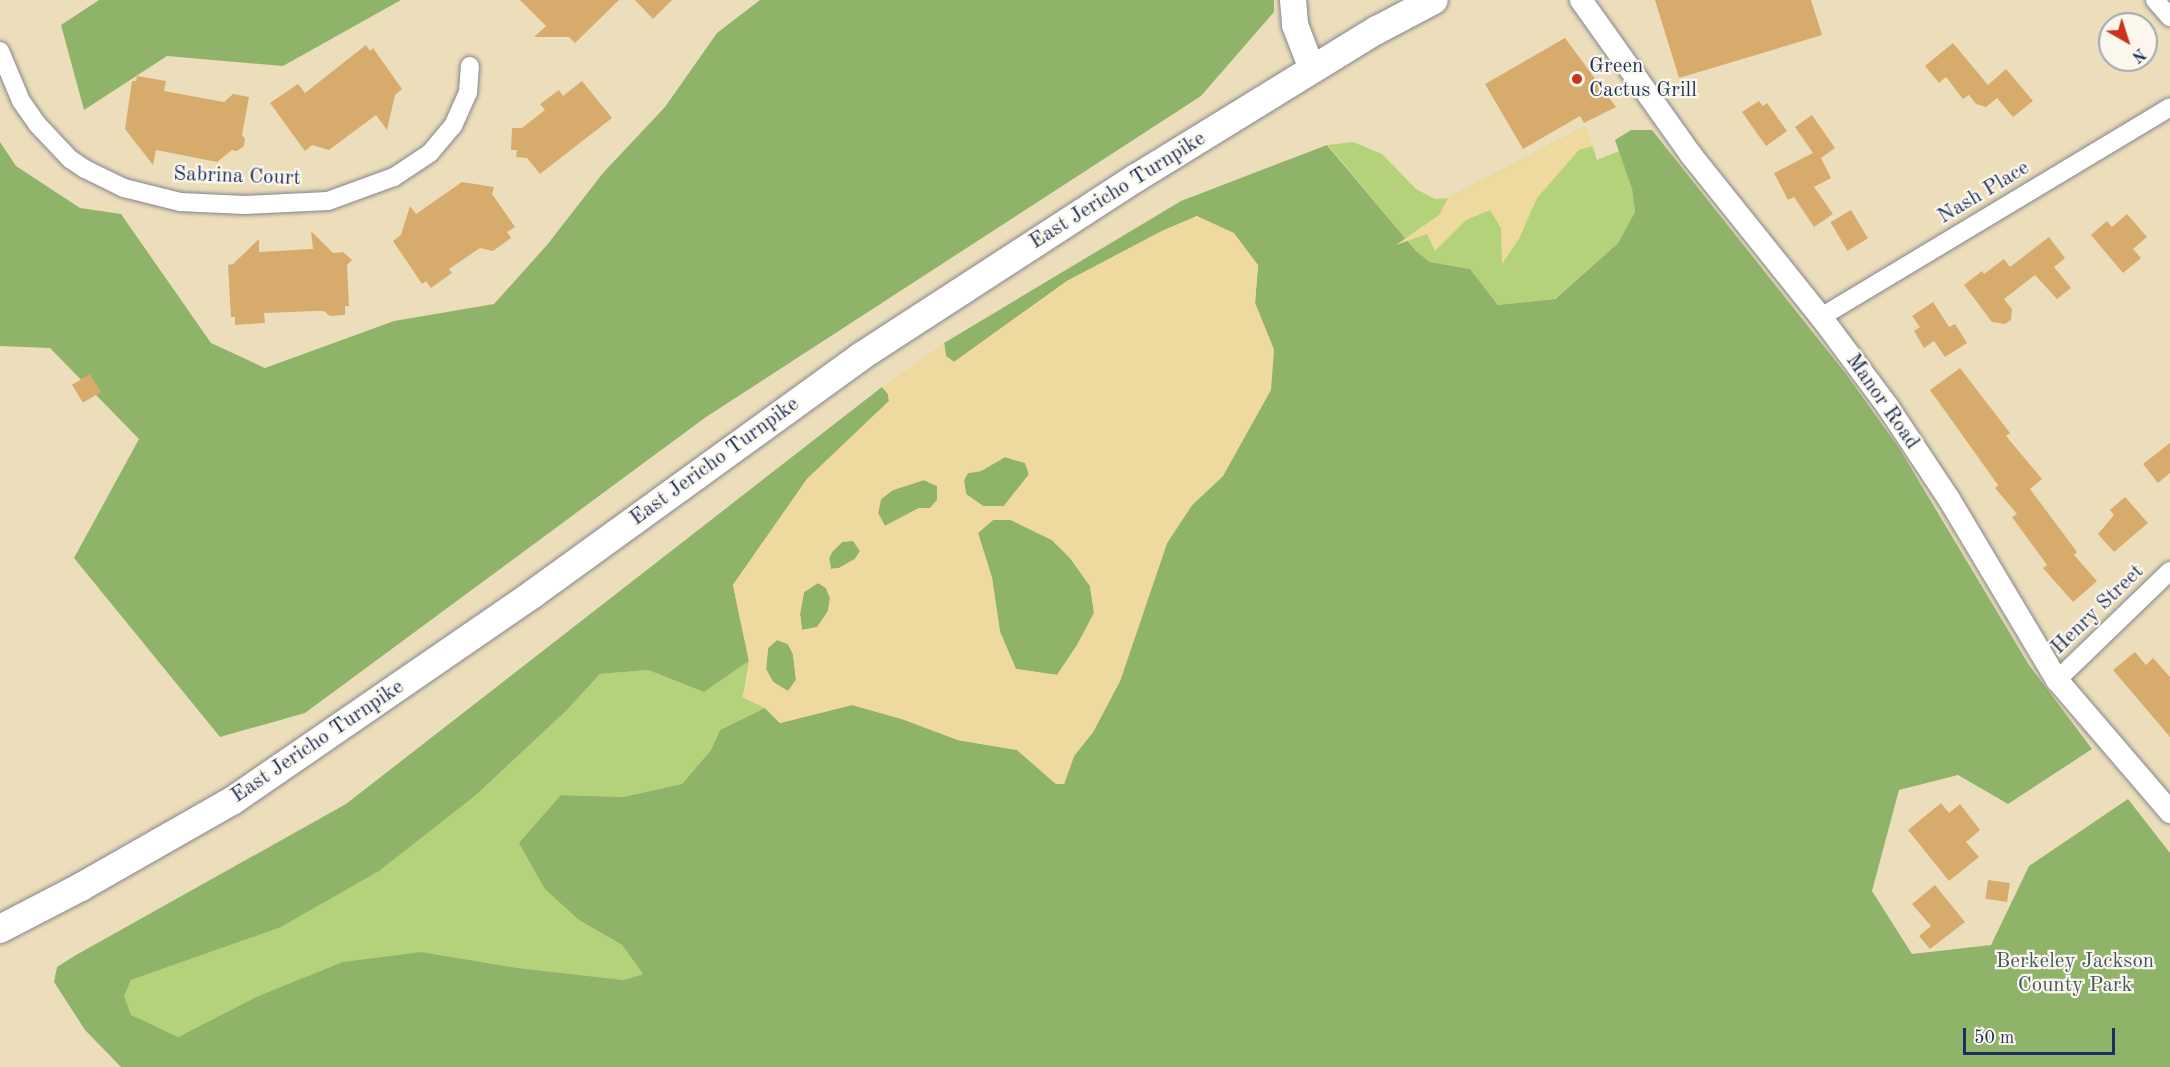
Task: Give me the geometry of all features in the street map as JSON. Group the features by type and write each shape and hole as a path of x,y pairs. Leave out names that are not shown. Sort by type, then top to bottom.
{"main road":[{"path":"1293,0 1295,25 1312,69"},
{"name":"East Jericho Turnpike","path":"0,929 81,887 232,801 533,594 860,357 1136,178 1377,30 1434,0"}],"street":[{"name":"Manor Road","path":"1581,0 1691,155 1821,316 1888,407 1949,499 2005,597 2057,680 2170,812"},
{"path":"2155,0 2170,17"},
{"name":"Sabrina Court","path":"0,51 21,100 37,124 70,159 124,188 180,202 245,204 328,201 394,177 430,153 453,126 468,93 470,66"},
{"name":"Nash Place","path":"1821,316 2170,108"},
{"name":"Henry Street","path":"2057,680 2170,571"}],"green space":[{"path":"99,0 401,0 283,66 167,56 84,110 61,25"},
{"path":"760,0 1274,0 1274,12 1201,96 706,417 305,713 220,737 74,558 139,439 50,348 0,346 0,142 16,166 80,208 121,214 211,343 265,368 394,321 494,304 547,245 603,173 665,107 717,33"},
{"path":"1586,126 1597,160 1619,151 1632,189 1635,212 1618,243 1554,299 1498,305 1470,269 1430,262 1416,251 1328,145 1353,142 1382,154 1416,189 1435,199 1448,198"},
{"name":"Berkeley Jackson County Park","path":"1631,130 1652,130 1846,374 1899,448 2029,665 2092,749 2008,804 1958,775 1899,790 1872,891 1912,954 1991,945 2029,866 2128,799 2170,853 2170,1067 121,1067 85,1030 54,982 57,967 76,955 346,804 882,387 888,394 889,401 807,479 733,585 749,661 704,692 648,670 600,674 566,711 476,795 379,871 279,928 131,980 124,996 131,1015 178,1037 256,997 343,962 422,952 518,968 624,980 643,974 622,945 579,920 545,889 519,843 561,795 623,797 682,784 711,750 720,730 765,708 780,723 852,705 902,719 958,740 1017,750 1056,784 1064,784 1074,756 1093,732 1120,681 1167,543 1192,505 1223,476 1274,350 1255,303 1258,265 1197,216 1162,231 1067,281 954,362 946,356 944,343 1181,201 1327,145 1416,251 1430,262 1470,269 1498,305 1555,299 1618,243 1635,212 1632,189 1615,140"},
{"path":"1005,457 1025,463 1029,474 1004,506 983,506 966,494 964,480 968,473 981,471"},
{"path":"924,480 937,486 938,500 930,508 919,508 885,526 878,513 881,499 893,490"},
{"path":"993,520 1011,520 1052,540 1070,558 1090,586 1094,613 1077,645 1057,675 1016,669 1000,632 992,578 978,533"},
{"path":"853,540 860,551 855,559 839,568 831,569 829,558 832,552 842,542"},
{"path":"818,583 826,588 830,598 828,611 818,627 802,630 800,614 804,592"},
{"path":"777,640 788,644 793,654 796,680 788,691 773,682 766,669 768,648"},
{"path":"749,661 743,697 765,708 720,730 711,750 682,784 623,797 561,795 579,920 622,945 643,974 624,980 518,968 422,952 256,997 178,1037 131,1016 123,996 131,980 279,928 476,795 566,711 600,674 648,670 704,692"}],"sand":[{"path":"1586,126 1593,146 1579,150 1537,198 1519,239 1502,264 1501,228 1490,210 1466,220 1435,251 1427,234 1396,245 1439,215 1448,198"},
{"path":"1197,216 1234,233 1258,265 1255,303 1274,350 1271,390 1223,476 1192,505 1167,543 1120,681 1093,732 1074,756 1064,784 1056,784 1017,750 958,740 902,719 852,705 780,723 765,708 742,697 747,683 749,661 733,585 807,479 889,401 888,394 882,387 944,343 946,356 954,362 1067,281 1162,231","holes":["1005,457 1025,463 1029,475 1004,506 983,506 966,494 964,480 968,473 981,471","924,480 937,486 937,500 930,508 919,508 885,526 878,513 881,499 893,490","993,520 1011,520 1052,540 1070,558 1090,586 1094,613 1077,646 1057,675 1016,669 1000,632 992,578 978,533","853,541 860,551 855,559 839,568 831,569 829,558 842,542","818,583 826,588 830,598 828,611 817,627 802,630 800,614 804,592","777,640 788,644 793,654 796,680 788,691 773,682 766,669 768,648"]}],"building":[{"path":"520,0 619,0 575,43 569,37 534,37 546,26"},
{"path":"635,0 672,0 653,19"},
{"path":"1655,0 1811,0 1822,35 1679,78"},
{"path":"1565,38 1616,107 1584,123 1580,116 1523,149 1485,84"},
{"path":"1953,43 1988,85 2006,69 2033,101 2013,117 1997,98 1986,107 1976,104 1969,95 1963,99 1946,77 1939,83 1925,66"},
{"path":"366,45 370,51 373,48 402,89 395,95 387,130 376,115 329,150 312,145 305,151 270,103 298,84 305,93"},
{"path":"137,76 166,81 164,91 224,102 233,94 249,97 242,135 245,139 244,146 237,151 232,150 217,162 156,150 153,165 125,129 132,81 136,81"},
{"path":"582,81 612,118 540,174 527,158 516,157 517,150 511,150 512,128 522,128 545,110 540,104 559,90 563,96"},
{"path":"1759,101 1763,106 1767,103 1787,131 1766,146 1742,112"},
{"path":"1812,115 1835,148 1821,158 1831,178 1814,187 1833,214 1814,227 1794,197 1788,200 1774,173 1813,153 1795,127"},
{"path":"462,182 494,187 492,194 515,227 507,232 511,238 493,251 480,248 449,269 452,273 431,288 426,281 422,284 393,241 401,235 410,206 416,214"},
{"path":"1851,210 1868,238 1847,251 1830,222"},
{"path":"2127,214 2147,237 2133,249 2141,258 2123,273 2091,235 2107,221 2112,227"},
{"path":"311,231 333,253 343,252 352,260 347,265 349,306 345,306 345,315 330,316 324,311 264,313 265,323 235,325 235,317 231,317 228,265 233,264 259,239 259,252 313,249"},
{"path":"2049,237 2065,258 2054,267 2071,288 2057,299 2035,275 2004,299 2012,309 2011,320 2005,324 1992,322 1964,285 1982,271 1984,274 2004,259 2010,267"},
{"path":"1933,302 1949,327 1955,324 1967,343 1945,357 1934,341 1924,348 1914,331 1920,327 1912,316"},
{"path":"1960,368 2010,433 2006,436 2042,479 2030,489 2077,552 2074,555 2097,581 2073,602 2043,568 2047,565 2012,517 2017,514 1995,488 1998,485 1930,390"},
{"path":"90,374 101,392 83,403 72,385"},
{"path":"2170,443 2170,473 2158,483 2143,464"},
{"path":"2125,497 2148,523 2114,552 2098,534 2114,515 2110,510"},
{"path":"2135,652 2146,665 2153,658 2170,677 2170,737 2113,670"},
{"path":"1941,803 1949,813 1960,804 1980,830 1966,842 1979,857 1949,881 1908,830"},
{"path":"1988,880 2010,883 2007,902 1985,899"},
{"path":"1935,885 1965,922 1930,949 1919,936 1931,926 1912,904"}],"place":[{"name":"Green Cactus Grill","path":"1577,79"}]}
